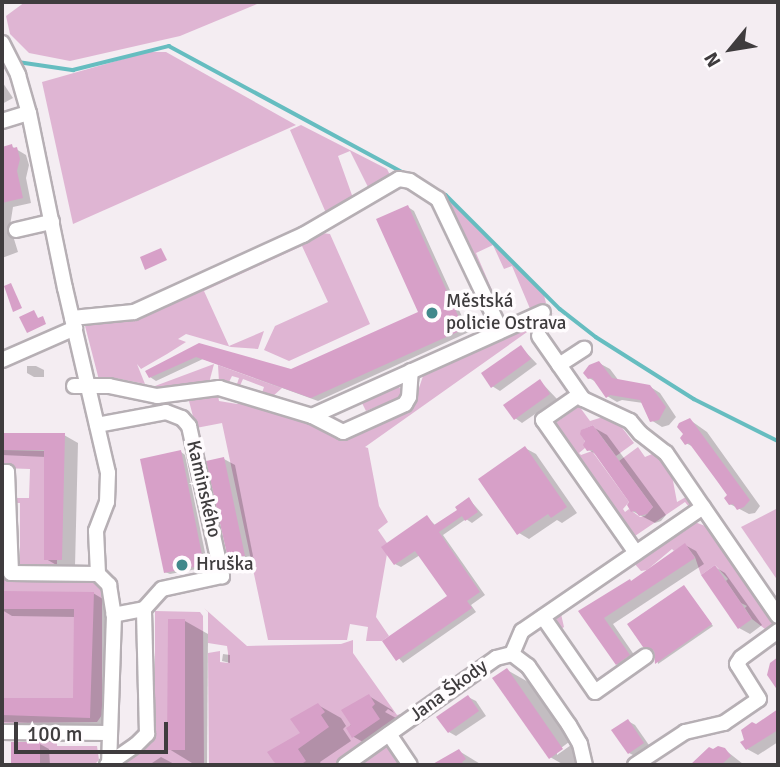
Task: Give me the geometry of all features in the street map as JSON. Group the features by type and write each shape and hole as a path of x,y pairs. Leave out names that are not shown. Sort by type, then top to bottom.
{"street":[{"path":"2,43 6,60 29,113 109,487 96,531 98,574"},
{"path":"2,121 29,113"},
{"path":"2,360 74,323 134,312 303,235 399,179 410,181 438,199 501,331"},
{"path":"16,230 52,222"},
{"path":"312,416 543,312"},
{"path":"539,336 579,395 630,421 640,433 666,453 778,616"},
{"path":"559,365 584,348"},
{"path":"74,386 108,386 157,396 219,387 291,412 312,416 343,432 405,404 409,397 411,371"},
{"path":"579,395 544,420 636,553"},
{"name":"Kaminského","path":"97,425 166,412 182,418 189,426 222,576 162,589 144,609"},
{"path":"2,472 7,472 11,573 98,574 109,584 114,615 108,764"},
{"path":"585,765 580,744 569,725 521,657 512,654 522,631 703,507"},
{"path":"108,764 147,734 144,609 114,615"},
{"path":"543,617 596,692 646,656"},
{"path":"635,765 685,732 724,723 759,699 737,664 741,658 778,631"},
{"name":"Jana Škody","path":"345,765 496,658 512,654"},
{"path":"2,732 109,733"},
{"name":"Jana Škody","path":"389,734 411,765"}],"shaded area":[{"path":"25,2 262,2 180,36 70,61 29,53 10,34 6,16"},
{"path":"148,52 166,52 296,125 73,224 42,82"},
{"path":"301,125 387,169 391,177 369,189 350,151 338,156 353,198 326,213 290,130"},
{"path":"445,196 544,295 546,303 531,311 512,266 504,269 493,245 476,253 495,297 490,295"},
{"path":"322,233 330,234 370,324 289,361 264,350 275,326 328,302 302,246 204,291 229,346 264,331 258,349 231,347 186,334 178,339 186,342 167,354 141,369 137,364 145,384 115,378 109,382 99,380 84,322 132,316"},
{"path":"554,313 365,447 368,448 379,506 388,522 378,530 387,543 387,554 376,617 389,636 382,641 366,641 368,627 350,624 347,640 268,640 222,423 196,428 189,401 218,395 219,401 237,404 243,401 349,437 406,411 415,400 424,373"},
{"path":"214,364 209,383 163,392 147,389"},
{"path":"218,365 282,388 272,397 261,396 264,387 243,379 239,388 236,387 239,378 232,376 228,384 219,382"},
{"path":"396,385 401,389 401,397 366,411 361,401"},
{"path":"579,406 590,421 603,417 620,425 634,443 616,456 593,425 584,429 585,448 579,453 581,455 592,451 629,502 623,509 625,512 629,509 640,517 645,516 653,507 619,461 638,447 645,457 652,454 670,465 677,502 686,497 692,505 689,507 685,502 632,538 553,425"},
{"path":"2,450 44,451 45,560 57,560 57,570 17,567 14,561 20,561 20,503 13,503 13,498 29,498 30,469 2,468"},
{"path":"2,484 3,579 92,579 102,585 102,715 97,722 2,723"},
{"path":"778,508 778,581 741,527"},
{"path":"692,521 708,527 773,621 769,632 752,619 745,608 747,606 741,603 726,581 728,579 715,565 701,575 695,557 685,544 674,551 672,549 647,570 641,571 634,563 561,614 564,627 558,631 556,615"},
{"path":"204,608 247,646 341,644 353,640 353,653 397,715 405,713 406,716 336,765 209,765 208,653 220,651 220,662 228,663 228,653 227,646 208,643 208,612"},
{"path":"155,611 200,612 203,616 204,765 122,765 145,749 155,729"},
{"path":"57,736 57,746 97,746 99,760 94,765 40,765 40,738"},
{"path":"383,745 391,746 406,765 361,765 358,760"}],"building":[{"path":"12,144 13,148 17,147 20,159 17,171 23,198 2,203 2,147"},
{"path":"408,205 464,329 311,398 196,357 149,378 145,371 199,343 291,369 418,312 376,219"},
{"path":"161,248 167,260 145,270 140,257"},
{"path":"11,283 22,308 13,312 4,286"},
{"path":"34,310 38,318 43,316 46,324 27,333 19,317"},
{"path":"521,345 531,359 491,388 481,373"},
{"path":"599,361 612,378 650,385 666,407 659,420 650,422 640,400 610,395 606,398 592,378 588,379 583,373 589,365"},
{"path":"540,379 550,394 514,420 503,405"},
{"path":"690,418 750,500 744,507 737,510 733,504 729,505 724,498 727,495 717,481 689,443 685,445 680,438 683,434 677,427 679,423"},
{"path":"593,425 653,507 647,514 639,516 635,511 631,512 627,505 629,502 592,450 587,451 583,445 585,441 580,434 581,430"},
{"path":"2,433 65,433 62,560 44,560 44,450 2,450"},
{"path":"525,446 567,507 551,518 548,514 517,535 478,479"},
{"path":"181,450 204,565 164,573 140,459"},
{"path":"224,457 245,556 228,559 206,461"},
{"path":"469,497 478,512 465,521 462,516 439,532 480,592 467,601 472,608 396,661 382,641 447,596 415,551 394,565 381,547 427,515 434,525 457,510 455,507"},
{"path":"685,543 695,558 604,618 630,655 616,665 578,611 630,579 631,581"},
{"path":"715,565 752,619 738,629 701,575"},
{"path":"684,585 712,624 655,664 654,651 643,647 627,624"},
{"path":"2,591 94,592 90,718 2,715 2,698 73,698 74,609 2,609"},
{"path":"168,619 185,619 185,750 167,750"},
{"path":"778,657 778,691 767,675 770,663"},
{"path":"507,668 563,749 549,759 492,678"},
{"path":"369,694 375,704 372,707 380,719 352,738 346,728 351,725 341,710"},
{"path":"468,695 479,711 448,733 436,717"},
{"path":"318,703 325,712 321,715 329,727 298,749 306,761 300,765 278,765 267,752 300,733 290,719"},
{"path":"778,709 778,730 746,750 740,742 744,740 741,730 752,722 756,724"},
{"path":"628,719 644,743 628,754 611,730"},
{"path":"11,742 40,742 40,765 11,765"},
{"path":"718,746 725,748 731,756 721,765 690,765 709,747 713,749"},
{"path":"459,749 466,759 462,762 465,765 431,765"}],"waterway":[{"path":"18,62 73,70 169,46 408,175"},
{"path":"436,190 446,195 560,309 596,337 694,399 778,441"}],"place":[{"name":"Městská policie Ostrava","path":"432,313"},
{"name":"Hruška","path":"182,565"}]}
